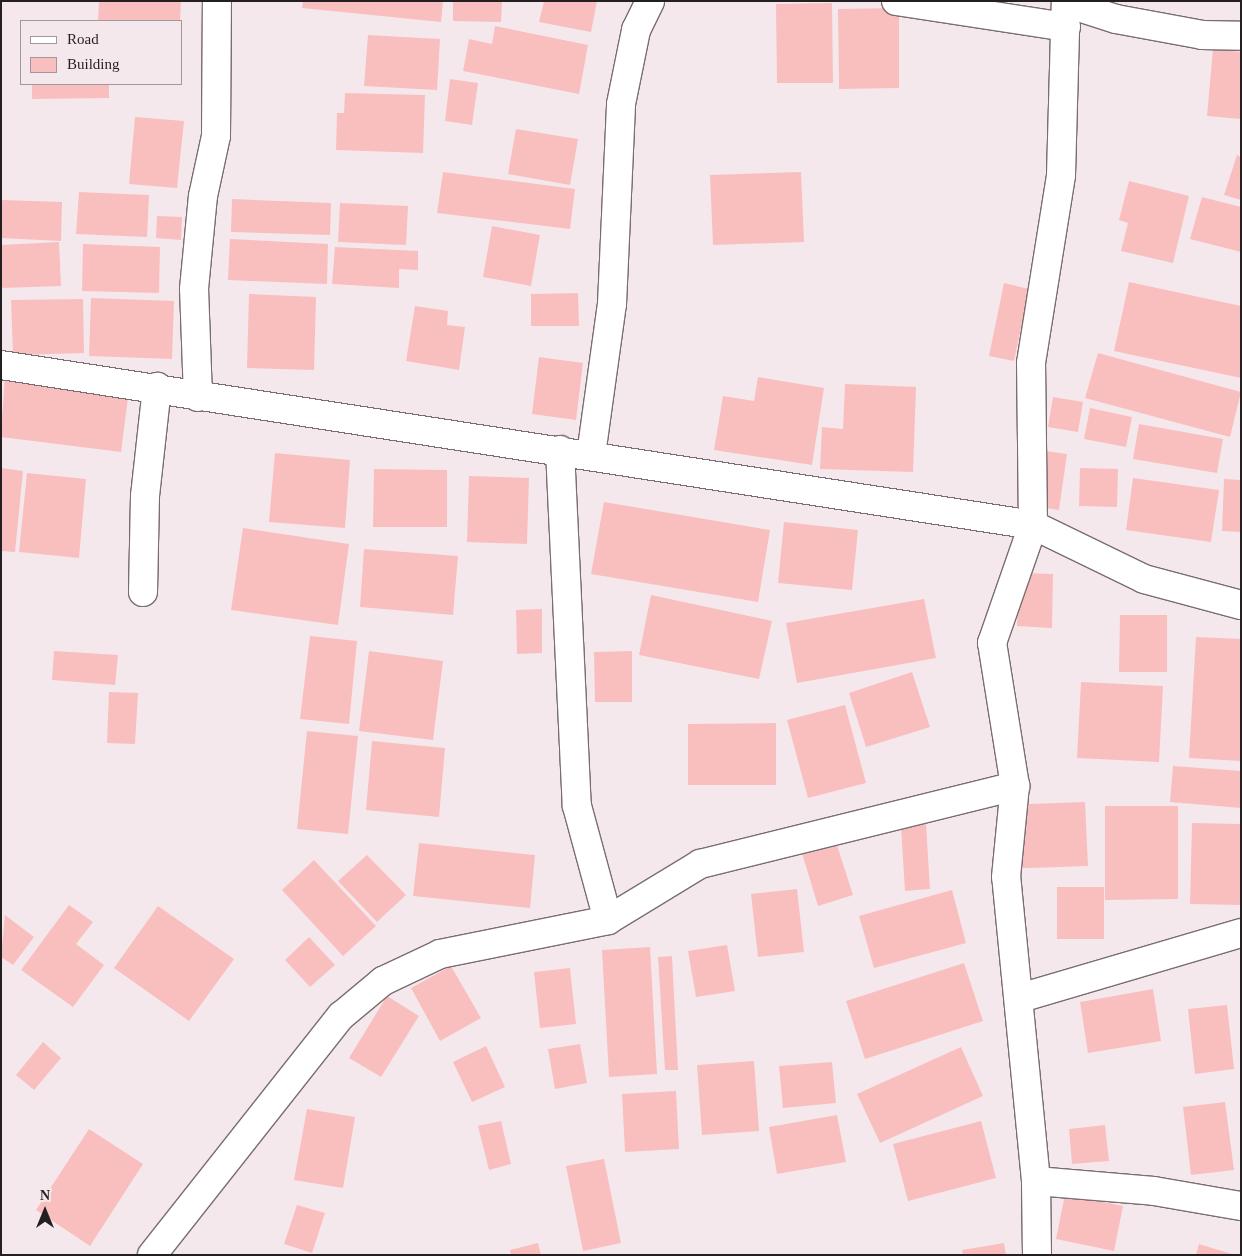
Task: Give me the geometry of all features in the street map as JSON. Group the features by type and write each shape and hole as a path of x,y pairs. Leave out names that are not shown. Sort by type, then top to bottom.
{"street":[{"path":"198,397 194,289 203,196 216,136 217,1"},
{"path":"591,455 612,304 620,104 636,30 650,1"},
{"path":"896,1 1066,10 1202,35 1241,36"},
{"path":"1037,1255 1036,1181 1020,998 1006,877 1016,786 992,643 1033,525 1031,363 1061,175 1066,10"},
{"path":"1,365 157,387 198,397 560,450 1033,525 1144,579 1241,605"},
{"path":"143,592 144,496 157,387"},
{"path":"560,450 577,806 608,920"},
{"path":"152,1255 341,1016 383,981 440,954 608,920 700,864 1016,786"},
{"path":"1020,998 1241,933"},
{"path":"1036,1181 1154,1191 1241,1206"}],"building":[{"path":"99,1 181,1 180,20 98,20"},
{"path":"303,1 443,1 441,22 302,8"},
{"path":"453,1 502,1 501,22 453,21"},
{"path":"544,1 597,1 591,32 539,22"},
{"path":"832,3 833,83 777,83 776,4"},
{"path":"899,8 899,88 839,89 838,9"},
{"path":"495,26 588,45 579,94 463,71 469,39 492,44"},
{"path":"368,35 440,39 437,90 364,86"},
{"path":"1213,49 1241,52 1241,119 1207,116"},
{"path":"450,79 478,83 472,125 445,121"},
{"path":"32,85 109,85 109,98 32,99"},
{"path":"345,93 425,95 423,153 336,150 337,113 344,113"},
{"path":"135,117 184,121 177,188 129,184"},
{"path":"516,129 578,139 570,185 508,174"},
{"path":"1237,155 1241,157 1241,200 1224,195"},
{"path":"443,172 575,189 570,229 437,213"},
{"path":"801,172 804,242 713,245 710,175"},
{"path":"1129,181 1189,196 1173,263 1121,251 1128,223 1119,220"},
{"path":"79,192 149,195 147,237 76,234"},
{"path":"1202,197 1241,207 1241,252 1190,239"},
{"path":"232,199 331,203 330,235 231,232"},
{"path":"2,200 62,202 61,241 1,238"},
{"path":"340,203 408,206 406,245 338,242"},
{"path":"157,216 182,217 181,240 156,238"},
{"path":"492,226 540,235 531,286 483,277"},
{"path":"230,239 328,244 327,284 228,280"},
{"path":"59,242 61,286 1,288 1,245"},
{"path":"83,244 160,247 159,293 82,291"},
{"path":"335,247 418,251 418,270 399,269 399,288 332,284"},
{"path":"1129,282 1241,306 1241,378 1114,351"},
{"path":"1004,283 1029,289 1014,361 989,356"},
{"path":"578,293 579,326 531,326 531,294"},
{"path":"249,294 316,297 314,370 247,368"},
{"path":"91,298 174,301 172,359 89,356"},
{"path":"83,299 84,353 13,355 11,300"},
{"path":"415,306 448,311 447,325 465,327 459,370 406,361"},
{"path":"1098,353 1241,392 1230,437 1085,398"},
{"path":"539,357 583,363 576,420 532,414"},
{"path":"5,374 129,390 121,452 1,437"},
{"path":"758,377 824,388 812,465 714,450 723,396 754,401"},
{"path":"845,384 916,387 913,472 820,469 822,427 843,429"},
{"path":"1053,397 1083,402 1078,432 1048,427"},
{"path":"1090,408 1132,417 1126,447 1084,439"},
{"path":"1139,424 1223,439 1217,473 1133,459"},
{"path":"1039,450 1067,454 1059,510 1031,506"},
{"path":"275,453 350,460 345,528 269,522"},
{"path":"1,468 23,471 15,552 1,551"},
{"path":"1080,468 1118,469 1117,507 1079,506"},
{"path":"374,469 447,470 447,527 373,527"},
{"path":"27,473 86,479 79,558 19,552"},
{"path":"469,476 529,478 527,544 467,542"},
{"path":"1133,478 1219,490 1211,542 1126,530"},
{"path":"1224,479 1241,480 1241,532 1222,531"},
{"path":"604,502 770,530 758,602 591,574"},
{"path":"784,522 858,530 852,590 778,583"},
{"path":"243,528 349,544 338,625 231,610"},
{"path":"364,549 458,556 453,615 360,607"},
{"path":"1018,573 1053,574 1052,628 1017,626"},
{"path":"651,595 772,621 759,679 639,655"},
{"path":"924,599 936,658 797,683 786,623"},
{"path":"542,609 542,653 517,654 516,610"},
{"path":"1120,615 1167,615 1167,672 1119,672"},
{"path":"310,636 357,641 349,724 300,719"},
{"path":"1196,637 1241,639 1241,761 1189,758"},
{"path":"54,651 118,655 115,685 52,680"},
{"path":"369,651 443,661 433,740 359,731"},
{"path":"632,651 632,702 595,702 594,652"},
{"path":"912,672 930,727 866,747 849,693"},
{"path":"1081,682 1163,686 1159,762 1077,758"},
{"path":"109,692 138,693 135,744 107,743"},
{"path":"845,705 866,783 808,798 787,720"},
{"path":"776,723 776,785 688,785 688,724"},
{"path":"307,731 358,736 348,834 297,829"},
{"path":"372,741 445,748 439,817 366,810"},
{"path":"1173,766 1241,771 1241,808 1170,802"},
{"path":"1085,802 1088,866 1000,869 998,805"},
{"path":"1105,806 1178,806 1178,899 1105,900"},
{"path":"1192,823 1241,824 1241,905 1190,904"},
{"path":"926,824 930,889 905,891 901,826"},
{"path":"835,839 853,895 818,906 801,850"},
{"path":"419,843 535,855 530,908 413,896"},
{"path":"367,855 406,895 377,922 338,881"},
{"path":"314,860 376,926 343,956 282,890"},
{"path":"1057,887 1104,887 1104,939 1057,939"},
{"path":"797,889 804,952 758,957 751,894"},
{"path":"952,890 966,943 874,968 859,916"},
{"path":"69,905 93,922 76,944 104,965 73,1007 21,970"},
{"path":"158,906 234,959 189,1021 114,968"},
{"path":"5,915 34,937 13,965 1,957"},
{"path":"309,937 335,965 310,987 285,960"},
{"path":"727,945 735,991 696,997 688,951"},
{"path":"650,947 657,1074 609,1077 602,950"},
{"path":"672,956 678,1070 665,1070 658,957"},
{"path":"964,963 983,1021 865,1059 846,1001"},
{"path":"451,966 481,1018 440,1041 411,988"},
{"path":"570,968 576,1024 540,1028 534,972"},
{"path":"1153,989 1161,1041 1088,1053 1080,1002"},
{"path":"387,996 419,1016 381,1077 349,1058"},
{"path":"1227,1005 1234,1069 1195,1074 1188,1009"},
{"path":"43,1042 61,1058 34,1090 16,1075"},
{"path":"580,1044 587,1083 555,1089 548,1049"},
{"path":"486,1046 505,1087 472,1102 453,1062"},
{"path":"961,1047 983,1096 880,1143 857,1094"},
{"path":"754,1061 759,1131 702,1135 697,1065"},
{"path":"832,1062 836,1103 783,1108 779,1066"},
{"path":"676,1091 679,1149 625,1152 622,1094"},
{"path":"1225,1102 1234,1170 1191,1175 1183,1107"},
{"path":"307,1109 355,1117 343,1188 294,1180"},
{"path":"837,1115 846,1162 777,1174 769,1127"},
{"path":"501,1121 511,1164 489,1170 478,1126"},
{"path":"981,1121 996,1178 908,1201 893,1144"},
{"path":"1105,1125 1109,1161 1072,1164 1069,1129"},
{"path":"89,1129 143,1164 90,1246 36,1210"},
{"path":"604,1159 621,1243 583,1251 566,1166"},
{"path":"1065,1194 1123,1206 1114,1251 1056,1239"},
{"path":"297,1205 325,1213 312,1253 284,1244"},
{"path":"538,1243 541,1255 511,1255 510,1250"},
{"path":"1004,1243 1006,1255 963,1255 962,1250"},
{"path":"1199,1244 1232,1254 1232,1255 1196,1255"}]}
